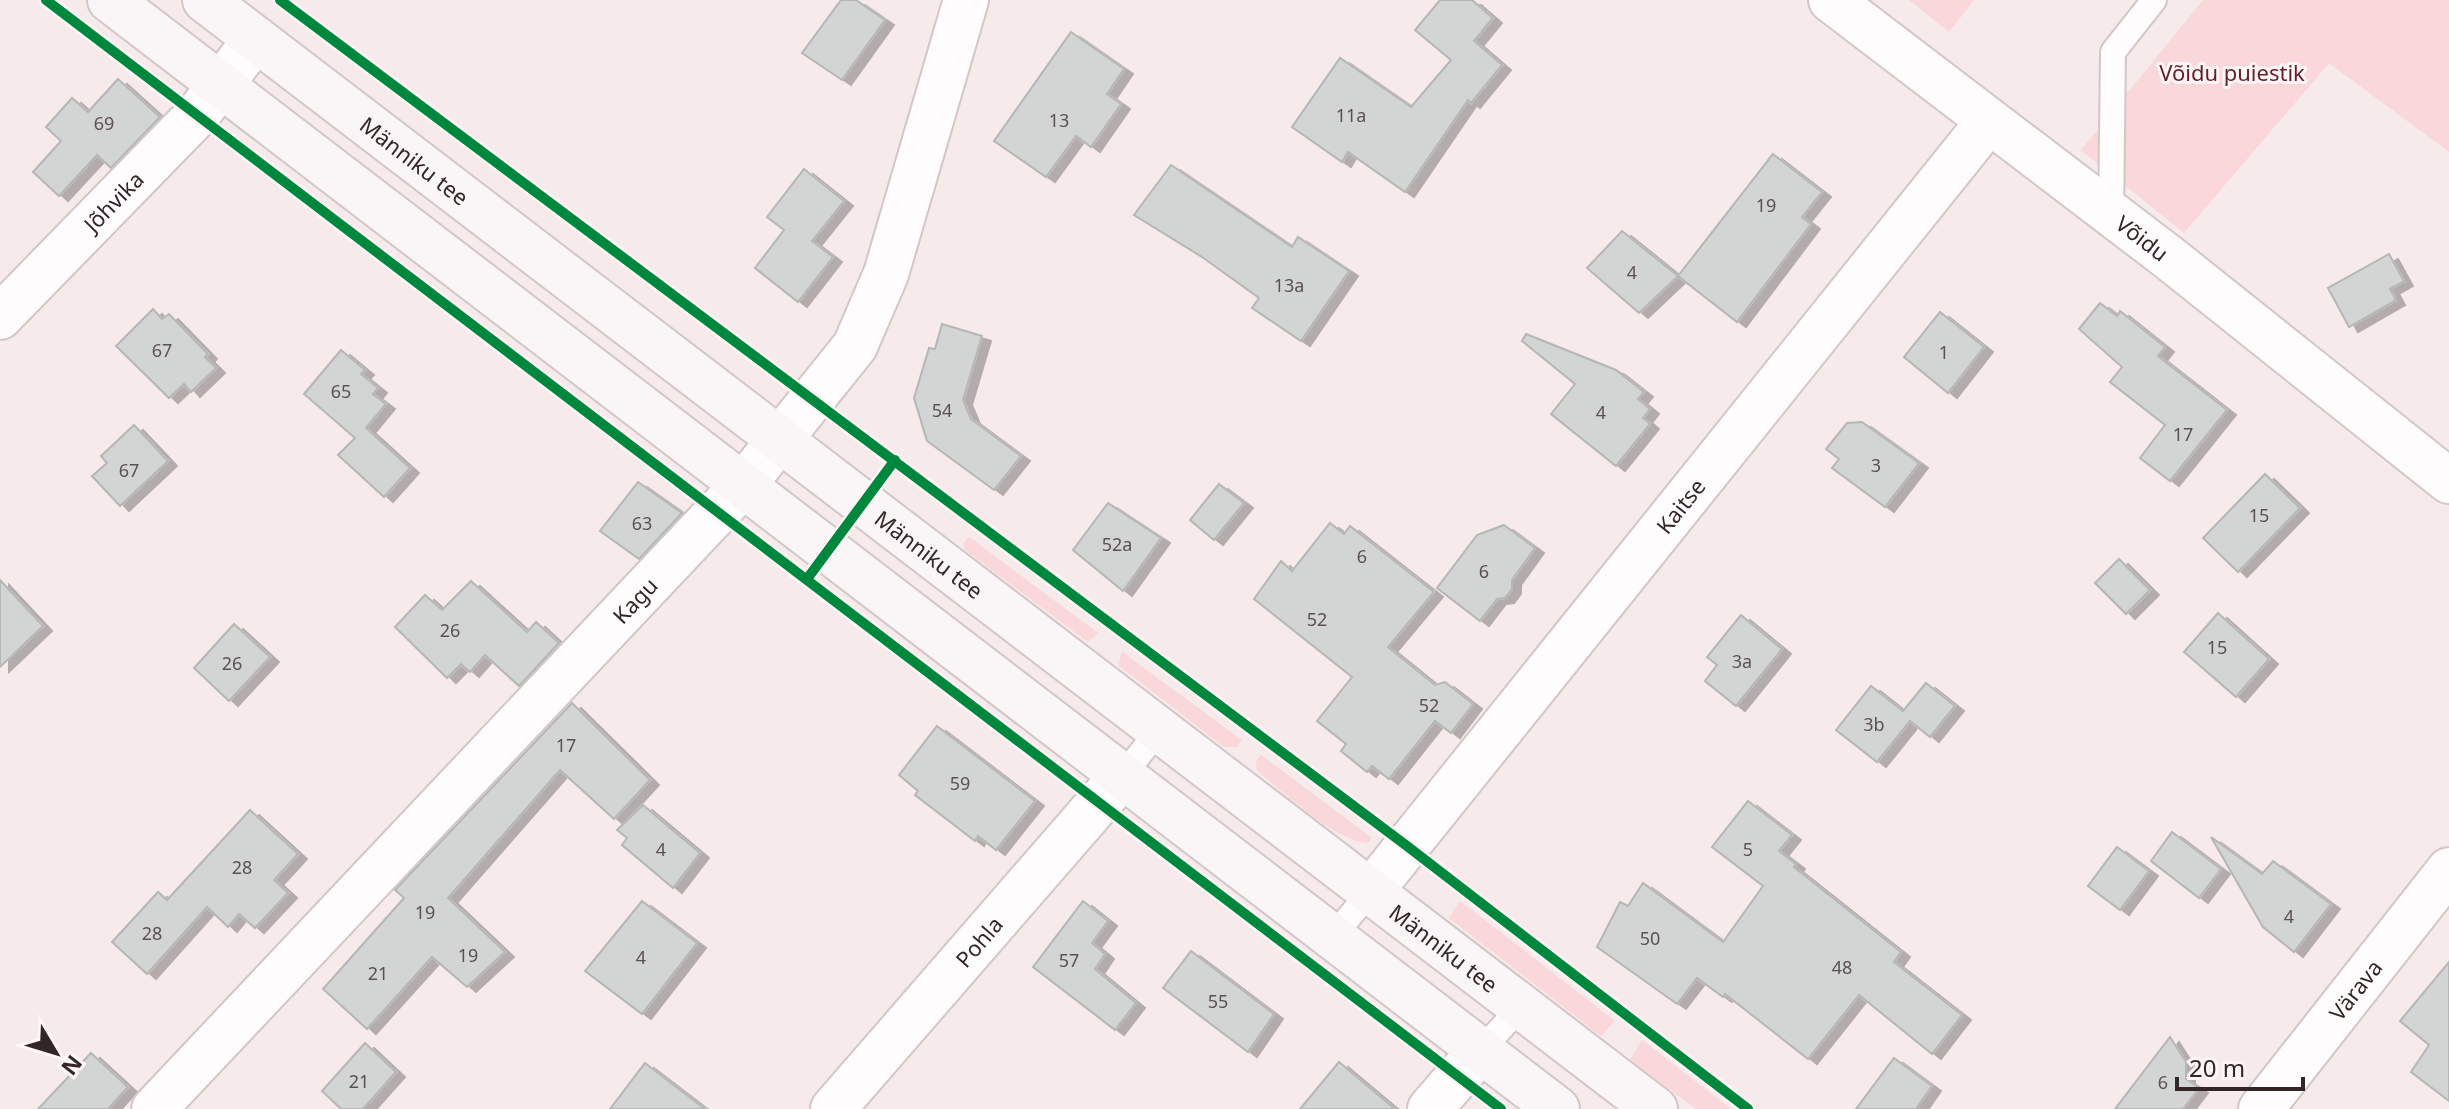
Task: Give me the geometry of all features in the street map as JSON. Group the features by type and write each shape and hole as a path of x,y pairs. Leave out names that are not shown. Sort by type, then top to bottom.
{"street":[{"path":"110,0 1334,935 1557,1109"},
{"name":"Männiku tee","path":"205,0 1655,1109"},
{"name":"Kagu","path":"154,1109 744,484 855,346 886,274 966,0"},
{"name":"Võidu","path":"1831,0 2168,257 2449,481"},
{"name":"Jõhvika","path":"0,317 197,115 256,39"},
{"name":"Kaitse","path":"1371,891 1988,122"},
{"name":"Pohla","path":"833,1109 1123,775"},
{"name":"Värava","path":"2261,1109 2449,870"},
{"path":"1430,1109 1481,1050"}],"lane":[{"path":"2111,216 2113,52 2154,0"},
{"path":"1123,775 1160,729"},
{"path":"1334,935 1371,891"},
{"path":"1481,1050 1522,1006"}],"path":[{"path":"394,86 1407,846 1748,1109"},
{"path":"864,503 895,460"}],"green space":[{"path":"1909,0 1974,0 1949,32"},
{"name":"Võidu puiestik","path":"2203,0 2449,0 2449,152 2329,63 2184,233 2081,150"},
{"path":"969,537 1098,633 1088,642 965,550 963,543"},
{"path":"1122,652 1242,740 1237,747 1224,747 1118,665"},
{"path":"1261,755 1372,838 1368,843 1354,840 1310,814 1257,771 1256,761"},
{"path":"1460,901 1615,1021 1601,1036 1449,918"},
{"path":"1642,1040 1731,1109 1696,1109 1630,1060"}],"building":[{"path":"841,0 856,0 885,20 842,80 802,53"},
{"path":"1440,0 1472,0 1493,18 1474,41 1502,65 1471,103 1468,100 1405,192 1348,152 1342,162 1292,127 1340,58 1411,107 1451,60 1415,30"},
{"path":"1071,32 1124,69 1107,94 1121,104 1091,147 1076,136 1046,177 994,141"},
{"path":"118,79 160,117 111,168 97,155 59,196 33,172 61,141 46,127 72,98 88,112"},
{"path":"1773,154 1822,192 1802,217 1811,224 1737,322 1678,276"},
{"path":"1171,165 1292,247 1298,237 1349,271 1301,341 1252,308 1259,298 1202,257 1134,215"},
{"path":"804,169 844,201 812,241 833,257 798,302 755,268 784,230 767,217"},
{"path":"1622,231 1678,276 1639,313 1587,268"},
{"path":"2389,254 2404,281 2390,289 2396,300 2349,327 2328,288"},
{"path":"2100,303 2117,316 2120,311 2165,347 2158,356 2227,410 2170,481 2140,458 2165,425 2110,382 2122,367 2079,329"},
{"path":"153,309 162,319 169,314 208,354 205,357 216,368 191,392 184,384 169,398 116,346"},
{"path":"1940,312 1984,347 1948,393 1904,357"},
{"path":"942,324 982,336 963,400 971,419 1021,456 994,490 927,441 914,398 929,348 935,349"},
{"path":"1526,334 1616,370 1644,392 1638,399 1650,409 1643,418 1650,424 1616,466 1551,414 1575,384 1522,341"},
{"path":"341,350 365,370 361,374 378,388 373,394 386,404 366,428 410,468 384,497 338,455 355,438 304,394"},
{"path":"1862,422 1919,463 1885,507 1832,468 1839,459 1826,449 1847,423"},
{"path":"134,425 168,461 120,506 92,476 107,463 101,456"},
{"path":"2265,474 2300,508 2238,572 2203,538"},
{"path":"638,482 682,513 639,559 600,531"},
{"path":"1219,484 1244,503 1214,540 1190,520"},
{"path":"1108,503 1161,538 1123,591 1073,550"},
{"path":"1330,523 1344,534 1350,526 1434,592 1388,647 1435,685 1445,682 1473,704 1451,733 1435,721 1389,779 1372,766 1367,772 1341,751 1346,744 1317,721 1352,677 1254,599 1281,561 1292,571"},
{"path":"1504,525 1535,548 1512,580 1512,589 1505,598 1497,599 1480,621 1437,588 1477,535"},
{"path":"2119,559 2150,590 2126,614 2095,583"},
{"path":"0,580 43,626 0,667"},
{"path":"471,581 527,632 536,622 559,643 519,686 485,655 470,672 461,664 447,678 395,627 425,595 442,610"},
{"path":"2218,613 2269,659 2236,697 2184,652"},
{"path":"1741,615 1782,649 1736,706 1705,681 1717,665 1707,657"},
{"path":"234,624 270,657 229,701 194,668"},
{"path":"1926,683 1955,706 1930,737 1910,721 1877,762 1836,730 1871,686 1903,711"},
{"path":"572,703 650,780 614,819 560,770 448,898 505,952 467,987 432,957 367,1029 323,989 404,898 395,890"},
{"path":"937,726 1035,801 996,850 978,836 975,841 915,795 918,791 899,775"},
{"path":"1748,801 1792,835 1779,851 1796,864 1794,867 1901,952 1894,962 1962,1015 1932,1054 1859,995 1808,1059 1725,994 1723,997 1697,978 1677,1004 1597,947 1620,902 1628,906 1643,883 1723,942 1763,886 1712,847"},
{"path":"643,805 700,853 673,888 622,845 627,838 617,830"},
{"path":"250,810 298,854 274,880 288,893 255,928 239,914 228,927 207,907 147,974 112,942 158,892 167,900"},
{"path":"2172,832 2221,869 2199,898 2151,861"},
{"path":"2211,837 2262,874 2273,861 2331,904 2294,952 2263,927"},
{"path":"2117,847 2149,871 2120,910 2088,886"},
{"path":"642,901 697,943 642,1014 585,971"},
{"path":"1083,901 1108,921 1092,943 1105,954 1095,969 1136,1003 1115,1030 1033,967"},
{"path":"1191,951 1274,1014 1248,1052 1163,988"},
{"path":"2449,962 2449,1101 2411,1072 2429,1045 2400,1021"},
{"path":"2170,1037 2186,1062 2186,1079 2199,1088 2183,1109 2115,1109"},
{"path":"365,1043 396,1072 363,1109 341,1109 322,1091"},
{"path":"91,1053 128,1087 108,1109 38,1109"},
{"path":"1894,1058 1932,1086 1916,1109 1856,1109"},
{"path":"1339,1062 1395,1109 1300,1109"},
{"path":"645,1063 705,1109 610,1109"}],"cycle path":[{"path":"46,0 1501,1109"},
{"path":"280,0 1407,846 1748,1109"},
{"path":"807,579 895,460"}]}
